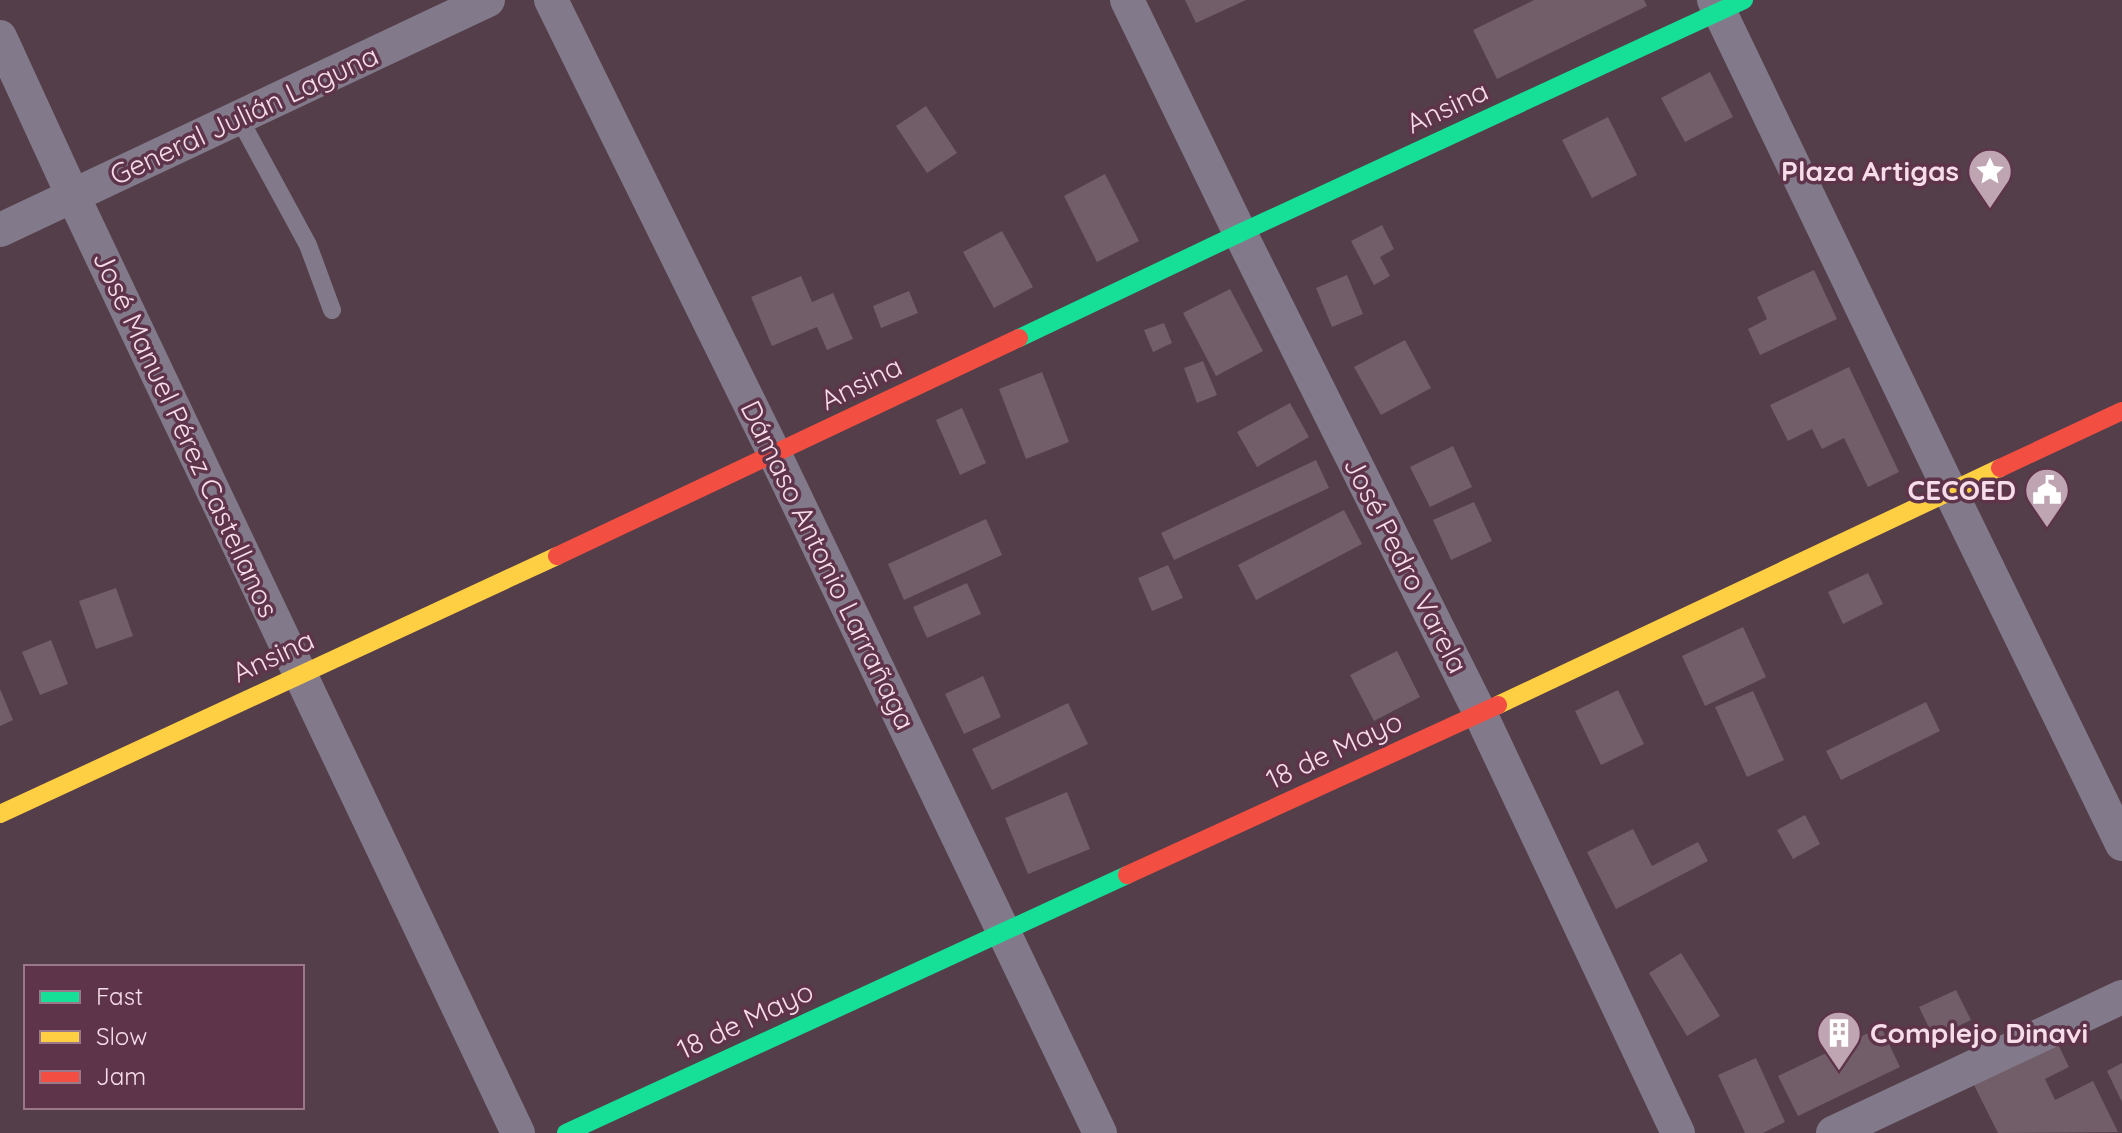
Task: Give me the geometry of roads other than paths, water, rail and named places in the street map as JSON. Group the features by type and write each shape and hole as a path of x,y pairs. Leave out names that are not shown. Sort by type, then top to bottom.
{"street":[{"name":"General Julián Laguna","path":"0,230 488,0"},
{"name":"Dámaso Antonio Larrañaga","path":"551,0 775,455 1100,1133"},
{"name":"José Pedro Varela","path":"1127,0 1480,713 1678,1133"},
{"name":"Ansina","path":"0,814 775,455 1726,4"},
{"path":"1726,4 1951,493 2122,844"},
{"name":"José Manuel Pérez Castellanos","path":"0,37 518,1133"},
{"name":"18 de Mayo","path":"566,1133 1480,713 2122,411"},
{"path":"1833,1133 2122,997"}],"lane":[{"path":"239,118 308,245 332,310"}],"place":[{"name":"Plaza Artigas","path":"1990,210"},
{"name":"CECOED","path":"2047,529"},
{"name":"Complejo Dinavi","path":"1839,1072"}]}
